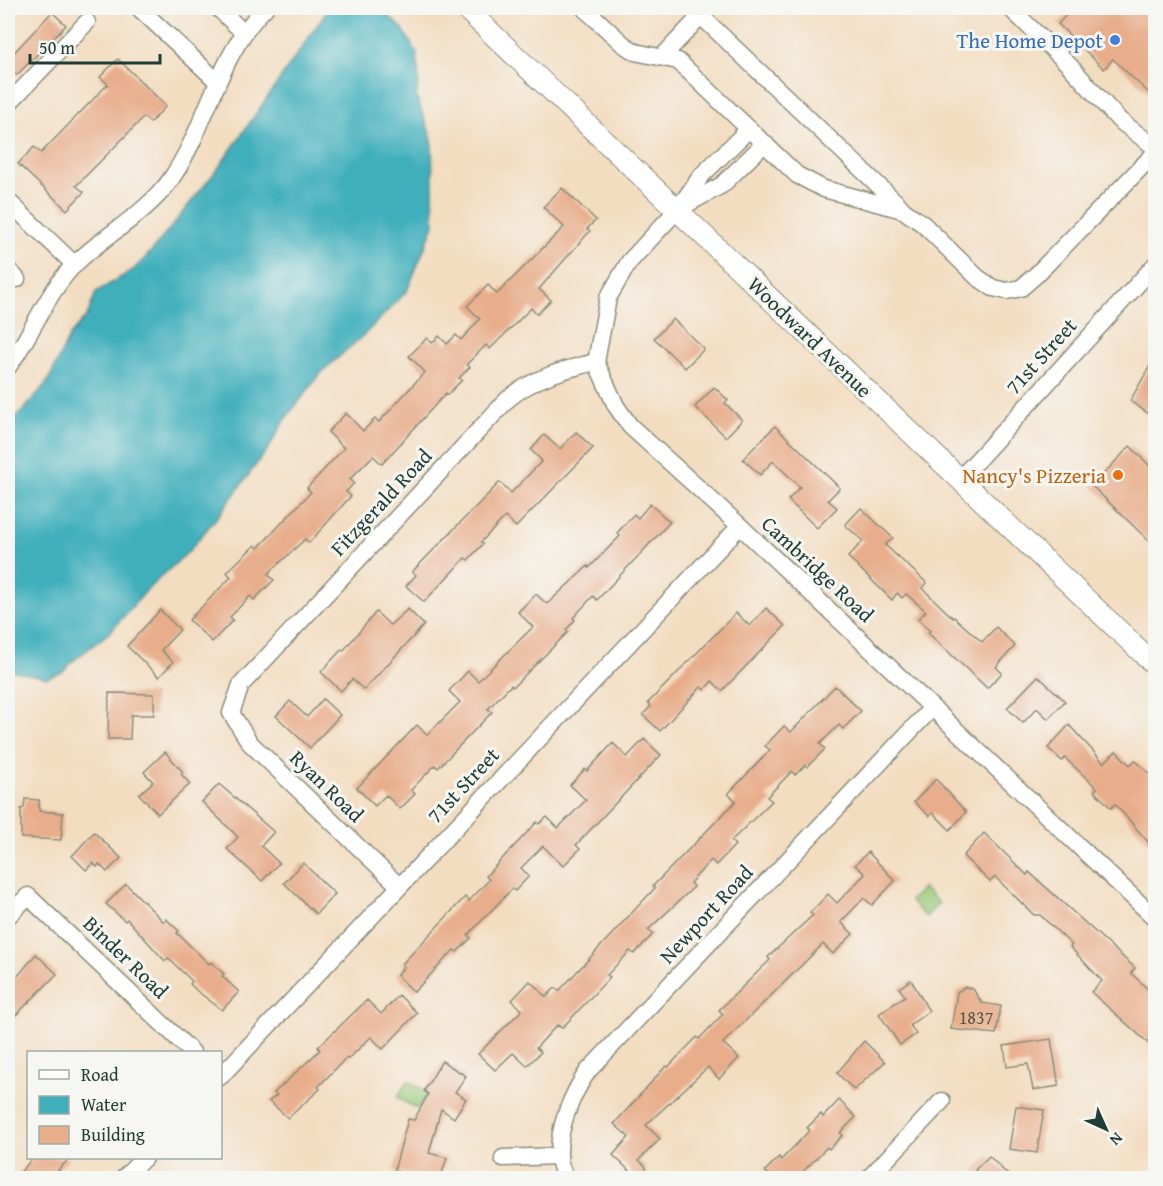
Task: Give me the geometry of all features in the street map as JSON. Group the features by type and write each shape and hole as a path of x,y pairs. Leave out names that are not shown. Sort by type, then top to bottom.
{"main road":[{"name":"Woodward Avenue","path":"465,8 1155,666"}],"street":[{"path":"139,8 218,82"},
{"path":"218,8 244,33"},
{"path":"8,367 74,264 150,203 170,180 196,134 218,82 244,33 265,8"},
{"path":"584,8 635,52 663,56 678,61 797,175 824,189 903,210"},
{"path":"663,56 705,12 903,210 923,224 977,277 993,288 1007,291 1020,288 1036,275 1155,150 1119,120 1069,65 1010,8"},
{"path":"8,104 87,21"},
{"path":"596,362 608,298 616,279 677,210 701,176 749,129"},
{"path":"677,210 722,185 765,143"},
{"path":"8,201 74,264"},
{"name":"71st Street","path":"960,479 1155,264"},
{"name":"Cambridge Road","path":"596,362 616,406 630,426 740,526 1155,919"},
{"name":"Fitzgerald Road","path":"231,713 241,685 508,399 530,384 571,368 596,362"},
{"name":"71st Street","path":"222,1075 740,526"},
{"name":"Newport Road","path":"565,1176 559,1156 572,1098 588,1071 932,708"},
{"name":"Ryan Road","path":"231,713 250,743 399,886"},
{"name":"Binder Road","path":"8,916 28,896 190,1051"},
{"path":"869,1179 942,1101"},
{"path":"503,1158 559,1156"},
{"path":"124,1179 143,1159"}],"green space":[{"path":"923,888 939,903 926,917 910,901"},
{"path":"408,1081 428,1093 417,1109 397,1097"}],"water":[{"path":"329,8 380,8 403,29 417,54 419,81 416,96 432,139 434,225 407,291 367,332 322,372 286,418 270,446 219,515 188,552 148,589 110,632 73,661 63,672 47,678 8,670 8,422 23,411 48,381 70,335 87,316 96,292 133,270 151,252 219,167"}],"building":[{"name":"The Home Depot","path":"1060,8 1155,8 1155,99 1113,59 1104,69 1058,24 1067,14"},
{"path":"52,12 66,25 17,75 8,67 8,59"},
{"path":"118,59 166,106 150,123 144,117 76,186 84,192 67,210 18,164 34,147 41,153 108,84 100,77"},
{"path":"562,188 596,220 587,229 590,231 539,289 551,300 537,314 531,308 490,349 486,345 467,364 470,367 459,378 462,380 447,395 446,393 382,464 373,456 350,479 354,483 346,492 351,496 309,543 305,539 268,574 274,580 254,600 250,596 230,617 233,620 212,642 189,620 231,577 227,572 255,545 258,548 311,492 307,488 344,448 328,432 346,413 363,431 375,419 379,422 425,372 409,356 427,338 432,343 439,336 447,344 456,335 461,340 480,319 467,306 488,285 497,294 564,227 543,207"},
{"path":"673,319 704,349 685,368 654,338"},
{"path":"1155,357 1155,418 1130,401"},
{"path":"714,387 728,400 725,403 742,420 726,437 695,407"},
{"path":"775,426 840,488 828,500 837,508 817,528 788,500 800,487 773,461 760,475 743,459"},
{"path":"576,432 593,448 516,527 505,517 481,542 483,544 468,560 465,558 424,602 406,586 416,575 412,572 500,482 511,493 542,461 531,450 544,435 560,449"},
{"path":"1130,446 1155,471 1155,534 1149,541 1092,486"},
{"path":"650,504 670,522 597,600 593,596 573,618 575,620 566,630 568,632 488,709 492,712 438,768 435,765 411,790 415,794 400,809 386,795 375,806 357,788 417,725 427,735 460,702 449,691 468,671 478,681 533,627 518,612 536,594 547,604 588,566 589,568 620,536 617,533 634,514 638,518"},
{"path":"861,508 893,538 885,545 927,583 922,588 953,618 982,642 996,627 1015,646 996,667 1002,673 987,688 928,633 930,631 918,619 926,611 906,594 902,598 897,593 892,600 848,557 863,541 845,525"},
{"path":"766,608 785,626 722,691 712,681 704,690 701,687 660,731 643,715 651,706 648,703 736,613 750,626"},
{"path":"408,609 424,625 364,690 352,679 341,691 321,672 342,649 343,651 376,612 390,625"},
{"path":"160,610 180,630 161,650 173,662 159,677 127,646"},
{"path":"1038,676 1065,701 1048,719 1037,708 1023,723 1007,708"},
{"path":"835,686 861,711 843,729 839,725 820,744 825,749 807,767 805,765 795,775 792,771 767,797 772,801 731,841 735,845 716,865 711,860 690,883 694,887 648,930 653,934 634,954 630,951 607,975 610,977 562,1028 557,1025 536,1048 541,1052 527,1066 513,1053 495,1070 478,1054 522,1010 512,1000 530,981 546,997 555,988 559,991 655,888 653,886 736,801 728,794 770,750 765,746 784,726 791,732"},
{"path":"109,693 154,694 154,715 131,715 130,739 108,739"},
{"path":"323,699 340,715 310,748 276,716 290,701 307,717"},
{"path":"1069,725 1104,763 1116,751 1130,765 1135,760 1155,779 1155,835 1149,843 1115,804 1111,808 1094,791 1097,788 1065,758 1062,761 1048,748"},
{"path":"644,739 661,755 576,845 580,849 563,866 543,846 521,868 529,876 515,891 512,889 468,935 471,938 457,952 454,950 414,992 397,975 404,967 402,964 465,897 469,901 489,880 486,876 537,822 539,824 547,817 558,828 586,800 570,785 585,769 587,771 613,743 627,757"},
{"path":"165,752 183,772 181,774 190,784 158,814 139,794 153,782 144,772"},
{"path":"936,779 966,812 950,830 933,813 929,816 914,802"},
{"path":"219,784 274,832 261,846 279,863 262,881 227,849 238,837 202,802"},
{"path":"25,799 39,800 39,811 63,813 61,840 21,838 21,809 24,808"},
{"path":"94,832 121,858 107,872 99,864 97,867 93,863 86,870 72,856"},
{"path":"984,833 1027,875 1029,872 1135,968 1131,973 1155,996 1155,1049 1091,992 1102,981 1070,947 1072,945 1040,915 1034,915 995,877 990,882 963,856"},
{"path":"868,852 895,881 872,905 864,898 841,922 853,934 833,954 823,944 723,1043 739,1058 719,1079 708,1067 646,1125 660,1139 639,1160 646,1167 646,1173 638,1179 613,1155 629,1137 614,1124 666,1066 668,1067 697,1037 699,1039 723,1014 719,1010 770,960 768,957 813,915 810,913 828,894 837,903 865,874 855,865"},
{"path":"303,863 335,894 316,914 284,883"},
{"path":"126,884 164,922 166,919 179,931 177,933 209,964 211,962 224,974 222,976 239,992 222,1010 197,991 190,984 192,981 168,958 165,961 127,919 125,921 106,904"},
{"path":"36,954 57,974 8,1023 8,988"},
{"path":"911,980 929,1011 910,1025 916,1034 900,1045 879,1014 905,996 899,988"},
{"path":"965,987 973,989 982,1003 1001,1006 996,1034 951,1029 957,992"},
{"path":"399,995 417,1013 383,1049 371,1037 348,1059 346,1058 318,1087 320,1089 288,1118 269,1101 277,1095 274,1093 320,1050 318,1047 367,1000 381,1014"},
{"path":"1051,1039 1059,1086 1033,1090 1028,1064 1007,1067 1004,1046"},
{"path":"864,1041 885,1062 854,1090 837,1073"},
{"path":"442,1061 466,1076 455,1092 466,1099 454,1118 441,1109 429,1153 447,1158 440,1179 394,1171 408,1119 414,1120 428,1094 424,1091"},
{"path":"839,1100 856,1117 840,1133 843,1135 829,1149 827,1147 796,1179 773,1179 765,1171 779,1157 781,1160 810,1130 807,1128 821,1114 823,1117"},
{"path":"1016,1106 1044,1110 1037,1153 1009,1149"},
{"path":"989,1156 1012,1179 984,1179 975,1170"},
{"path":"32,1159 69,1159 58,1170 67,1179 14,1179"}],"place":[{"name":"The Home Depot","path":"1115,40"},
{"name":"Nancy's Pizzeria","path":"1118,475"}]}
